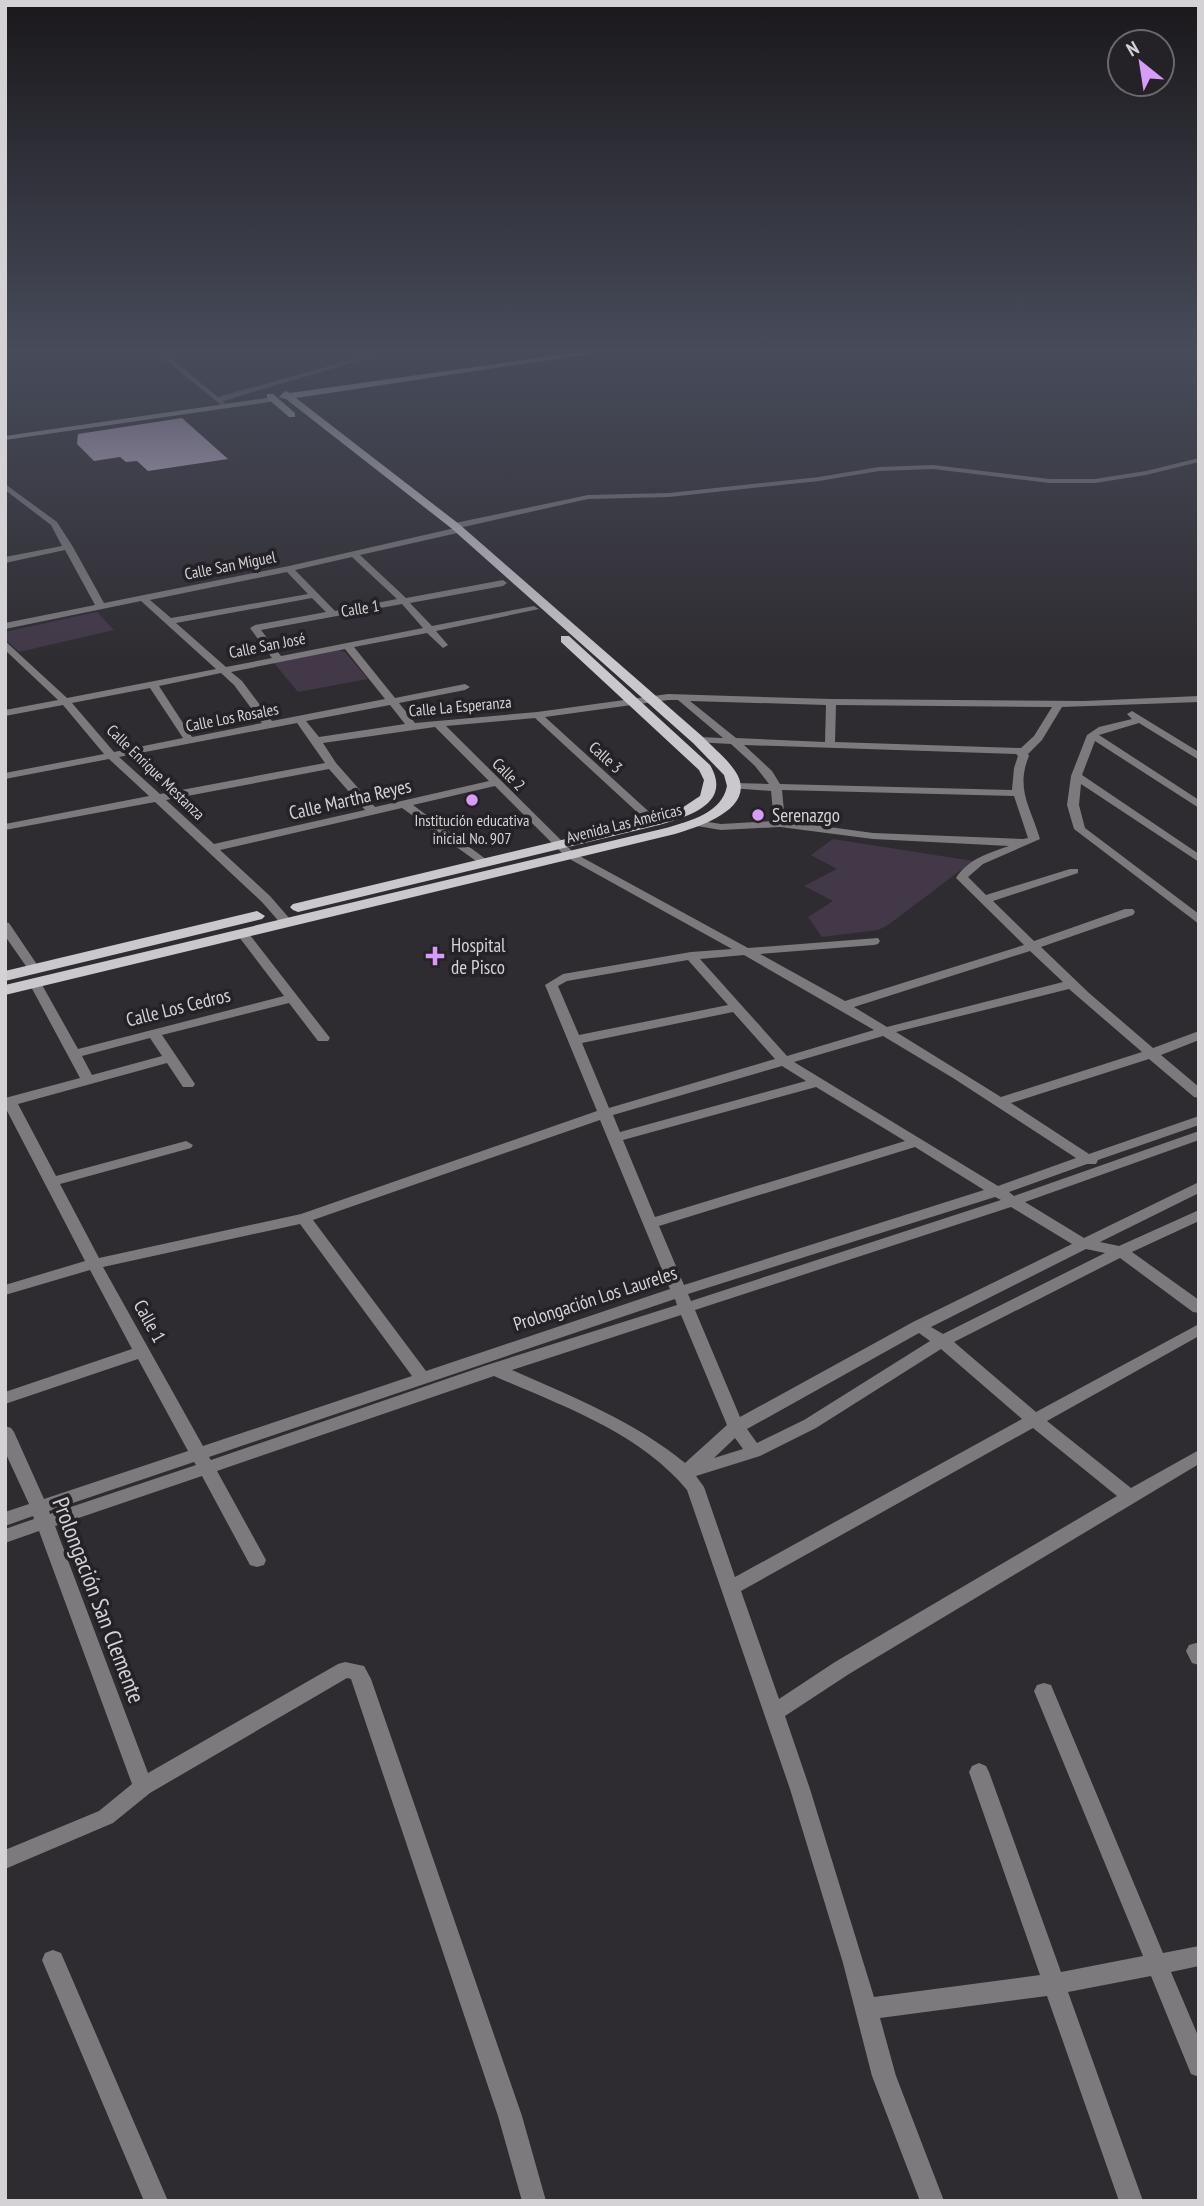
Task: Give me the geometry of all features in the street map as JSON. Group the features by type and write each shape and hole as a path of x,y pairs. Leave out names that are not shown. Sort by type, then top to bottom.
{"main road":[{"name":"Avenida Las Américas","path":"5,990 34,976 565,850 695,823 721,809 732,795 734,786 728,770 698,740 454,530 355,456"},
{"name":"Avenida Las Américas","path":"5,976 34,976 242,933 282,917 483,862 565,850 679,815 700,804 710,792 711,780 705,768 503,583 454,530"}],"street":[{"name":"Calle San Miguel","path":"5,626 289,569 588,497 669,495 819,479 879,469 933,467 1051,481 1095,481 1146,474 1199,460"},
{"path":"5,486 54,524 100,605"},
{"path":"5,560 69,547"},
{"path":"354,554 404,601 443,645"},
{"path":"289,569 332,613"},
{"name":"Calle 1","path":"254,628 503,583"},
{"path":"169,621 315,596"},
{"path":"143,598 225,670 249,696 269,725"},
{"path":"239,609 278,659"},
{"name":"Calle San José","path":"5,713 534,609"},
{"name":"Calle Enrique Mestanza","path":"5,644 66,702 112,755 282,917"},
{"path":"347,645 412,726"},
{"path":"153,685 190,741"},
{"name":"Calle Los Rosales","path":"5,776 465,687"},
{"path":"680,697 769,773 775,785 780,824"},
{"name":"Calle La Esperanza","path":"316,741 412,726 537,715 680,697 831,702 1059,704 1199,699"},
{"path":"830,745 831,702"},
{"path":"1117,703 1199,757"},
{"path":"698,740 1022,752 1038,738 1059,704"},
{"name":"Calle 3","path":"537,715 654,822"},
{"path":"300,720 332,765 372,811"},
{"path":"1140,720 1103,729 1092,735 1076,776 1073,805 1080,829 1199,920"},
{"name":"Calle 2","path":"438,724 565,850 843,1006 1104,1169"},
{"path":"1092,735 1199,806"},
{"path":"1022,752 1024,756 1016,778 1016,793 1034,839 965,871 961,878 1072,984 1199,1094"},
{"path":"5,827 332,765"},
{"path":"1076,776 1199,859"},
{"name":"Calle Martha Reyes","path":"212,848 495,783"},
{"path":"734,786 1016,793"},
{"path":"404,804 483,862"},
{"path":"695,823 721,827 780,824 873,836 1025,843"},
{"path":"983,900 1074,871"},
{"path":"843,1006 975,966 1129,912"},
{"path":"5,926 88,1080"},
{"path":"242,933 323,1038"},
{"path":"754,1452 736,1427 607,1113 551,985 576,976 691,956 874,941"},
{"path":"691,956 785,1062 1083,1244 1121,1251 1199,1308"},
{"path":"5,1290 94,1264 304,1218 607,1113 885,1031 1072,984"},
{"name":"Calle Los Cedros","path":"74,1054 292,998"},
{"path":"576,1040 738,1007"},
{"path":"153,1032 188,1084"},
{"path":"999,1102 1150,1054 1199,1035"},
{"path":"8,1102 171,1058"},
{"path":"616,1137 817,1082"},
{"name":"Calle 1","path":"8,1102 257,1560"},
{"name":"Prolongación Los Laureles","path":"5,1519 42,1515 204,1460 495,1370 683,1300 1199,1120"},
{"name":"Prolongación Los Laureles","path":"204,1460 473,1361 1011,1202 1199,1135"},
{"path":"651,1223 914,1143"},
{"path":"51,1182 186,1145"},
{"path":"686,1473 736,1427 919,1326 1199,1187"},
{"path":"686,1473 754,1452 810,1424 942,1341 1199,1215"},
{"path":"304,1218 422,1378"},
{"path":"919,1326 942,1341 1034,1420 1131,1496"},
{"path":"731,1588 1199,1329"},
{"path":"5,1398 143,1351"},
{"path":"473,1361 620,1428 676,1463 695,1487 800,1789 867,2009 884,2076 932,2201"},
{"name":"Prolongación San Clemente","path":"5,1432 12,1465 42,1515 143,1787"},
{"path":"774,1713 842,1668 1199,1456"},
{"path":"5,1536 42,1515"},
{"path":"5,1860 106,1817 143,1787 323,1682 345,1670 356,1672 361,1679 510,2116 534,2201"},
{"path":"1044,1691 1199,2066"},
{"path":"979,1772 1131,2201"},
{"path":"867,2009 1055,1984 1199,1956"},
{"path":"53,1960 156,2201"}],"shaded area":[{"path":"97,612 114,630 19,652 5,639 5,632"},
{"path":"338,650 345,652 368,679 298,692 273,662"},
{"path":"833,839 973,861 888,925 878,930 822,937 808,917 833,901 804,886 837,869 811,855"}],"building":[{"path":"89,456 225,456 228,459 148,471 137,461 126,462 120,457 94,461"}],"place":[{"name":"Institución educativa inicial No. 907","path":"472,800"},
{"name":"Serenazgo","path":"758,815"},
{"name":"Hospital de Pisco","path":"435,956"}]}
